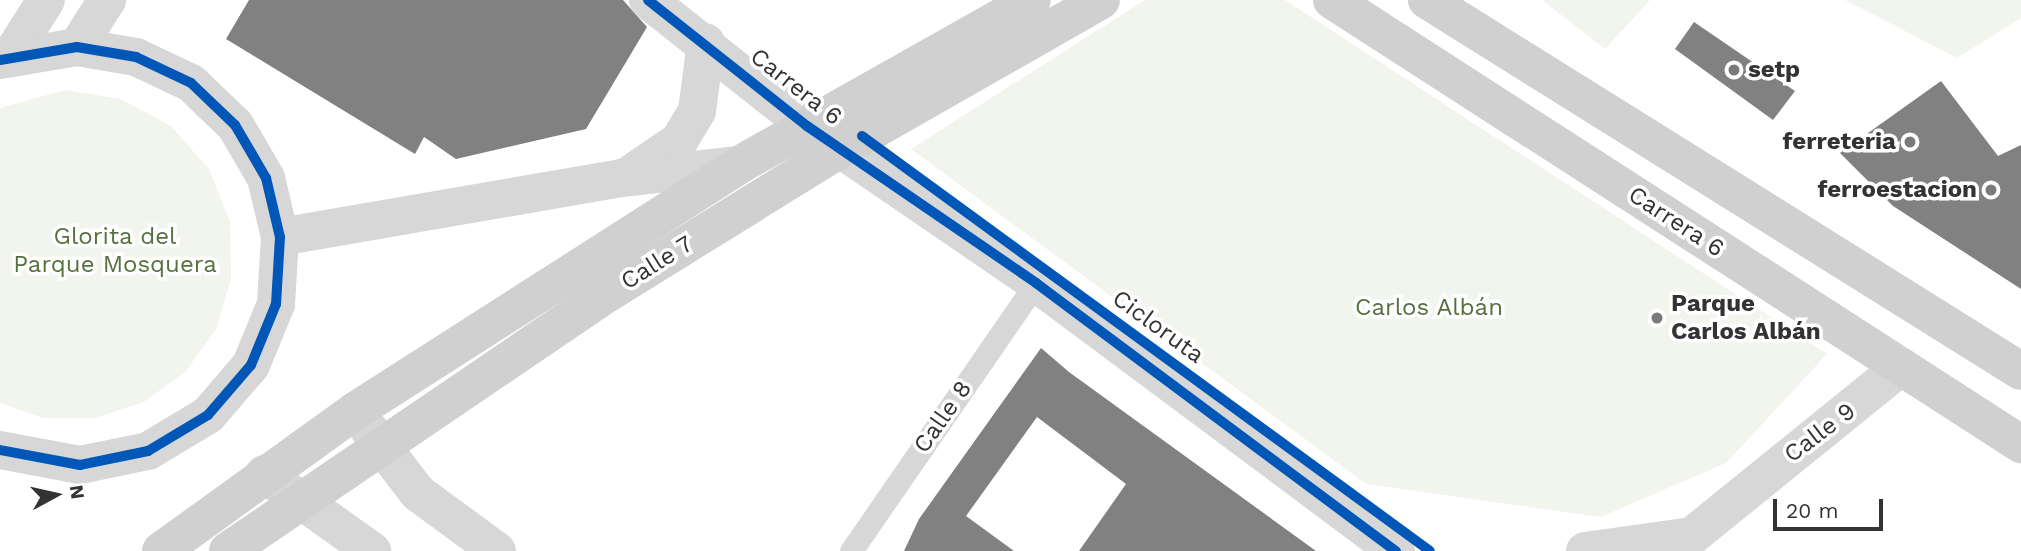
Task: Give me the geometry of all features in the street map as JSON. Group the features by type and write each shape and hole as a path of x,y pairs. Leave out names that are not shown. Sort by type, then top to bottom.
{"main road":[{"name":"Calle 7","path":"228,551 379,444 842,148 1101,0"},
{"name":"Carrera 6","path":"1332,0 2021,444"},
{"name":"Calle 7","path":"161,551 264,474 355,411 739,165 1024,5"},
{"path":"1439,5 2016,360"}],"street":[{"path":"5,58 46,0"},
{"path":"77,47 107,0"},
{"name":"Carrera 6","path":"648,0 807,125 1035,283 1396,551"},
{"path":"621,178 653,164 685,131 706,78 706,43"},
{"path":"0,450 80,465 148,451 208,415 250,365 276,304 280,237 266,178 235,125 200,92 136,57 77,47 5,58"},
{"path":"280,237 621,178 739,165"},
{"name":"Calle 9","path":"1586,551 1700,544 1900,368"},
{"path":"355,411 418,494 497,551"},
{"path":"264,474 297,501 372,551"}],"lane":[{"name":"Calle 8","path":"851,551 1035,283"}],"green space":[{"name":"Carlos Albán","path":"1145,0 1285,0 1827,354 1726,463 1601,517 1366,484 911,149"},
{"path":"1542,0 1650,0 1605,49"},
{"path":"1845,0 2021,0 2021,18 1957,58"},
{"name":"Glorita del Parque Mosquera","path":"65,90 121,99 171,126 209,169 230,222 231,279 216,329 186,371 144,402 95,418 43,418 0,403 0,108"}],"building":[{"path":"249,0 623,0 647,27 586,129 456,159 424,137 415,154 226,39"},
{"name":"setp","path":"1694,22 1795,91 1773,120 1675,49"},
{"path":"1941,81 1998,156 2021,145 2021,289 1893,206 1840,153"},
{"path":"1041,348 1069,372 1316,551 1079,551 1126,484 1037,417 966,516 1014,551 904,551 919,519"}],"cycle path":[{"path":"648,0 807,126 1036,283 1396,551"},
{"path":"0,60 77,47 136,57 191,83 235,125 266,178 280,237 276,304 251,365 208,415 148,451 80,465 0,450"},
{"name":"Cicloruta","path":"862,136 1430,551"}],"place":[{"name":"setp","path":"1734,70"},
{"name":"ferreteria","path":"1910,142"},
{"name":"ferroestacion","path":"1991,190"},
{"name":"Parque Carlos Albán","path":"1657,318"}]}
